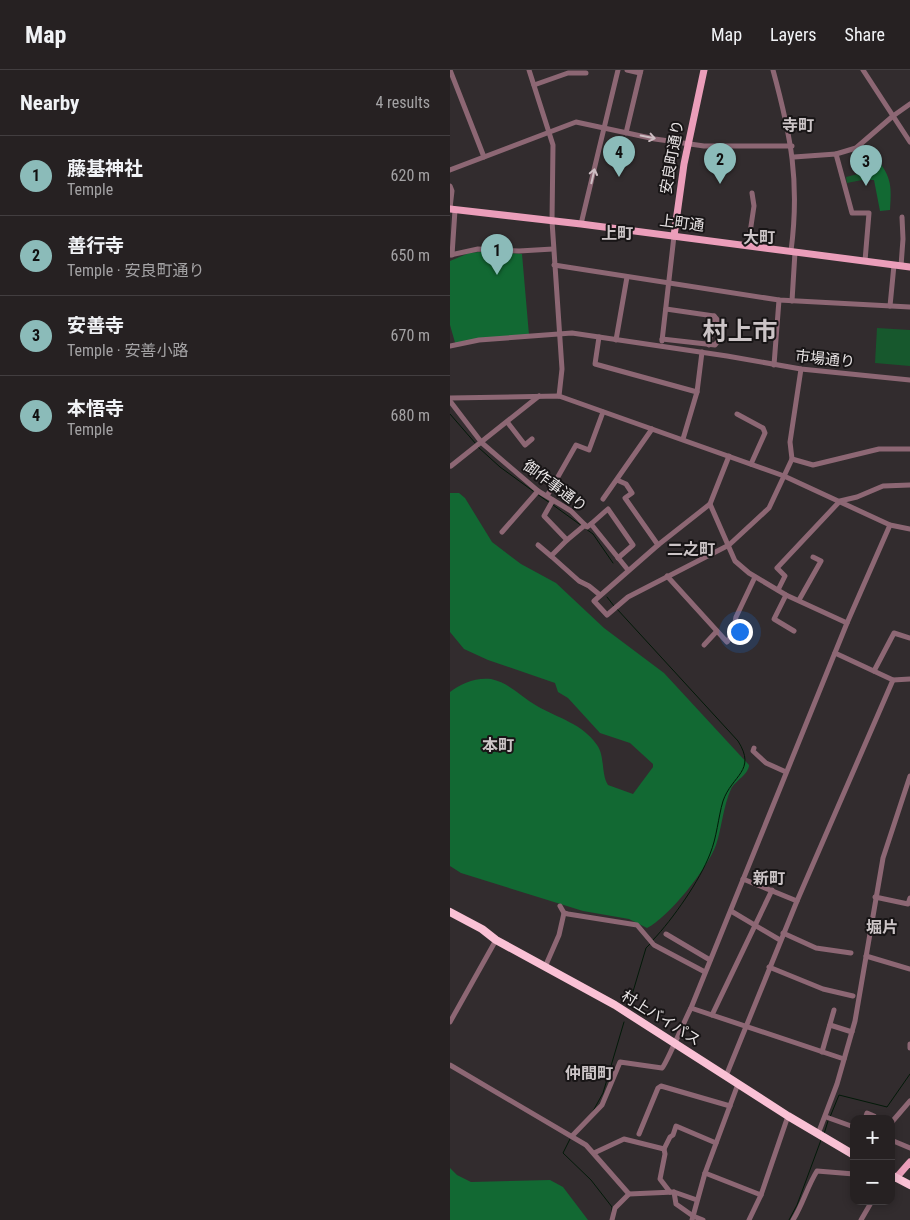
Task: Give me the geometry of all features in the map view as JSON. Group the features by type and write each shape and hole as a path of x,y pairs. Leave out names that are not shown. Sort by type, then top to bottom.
{"highway":[{"name":"村上バイパス","path":"450,912 482,929 496,940 615,1005 674,1041 818,1135 850,1153"},
{"path":"895,1177 910,1186"}],"main road":[{"name":"安良町通り","path":"674,236 688,144 704,70"},
{"name":"上町通","path":"452,209 910,267"},
{"path":"895,1175 907,1169 910,1162"}],"street":[{"path":"450,70 484,157"},
{"path":"529,70 550,132 554,174 553,249 561,334 562,368 559,396"},
{"path":"581,224 618,70"},
{"path":"626,133 641,71 627,70"},
{"path":"773,70 794,157 795,212 792,301"},
{"path":"863,70 910,142"},
{"path":"534,85 568,73 586,73"},
{"path":"794,157 836,154 856,148 910,104"},
{"path":"450,170 576,122 626,133 704,146 792,146"},
{"path":"836,154 852,213 869,213 865,260"},
{"path":"450,186 452,191 451,255 478,249 519,251 553,249"},
{"path":"748,246 754,206 752,193"},
{"path":"890,306 904,239 902,217"},
{"path":"661,346 674,236"},
{"path":"554,265 779,300 910,307"},
{"path":"616,340 627,276"},
{"path":"774,364 779,300"},
{"path":"662,339 709,345 714,316 666,309"},
{"name":"市場通り","path":"450,346 480,340 561,334 599,337 661,346 801,369 910,380"},
{"path":"599,337 595,364 697,392"},
{"path":"683,439 697,392 702,352"},
{"path":"728,456 710,504 628,570 594,601 607,615 628,597 729,545 769,508 792,459 790,442 801,369"},
{"path":"451,466 508,423 539,396"},
{"path":"450,400 559,396 784,476 890,525 910,528"},
{"name":"御作事通り","path":"450,400 482,443 538,491 571,510 588,525 628,570"},
{"path":"547,496 576,445 589,450 603,412"},
{"path":"737,414 763,428 765,433 751,464"},
{"path":"508,423 525,445 532,439"},
{"path":"603,499 652,429"},
{"path":"792,459 813,465 880,449 910,449"},
{"path":"617,480 626,484 632,493 625,498 658,545"},
{"path":"778,590 785,576 777,568 840,501 857,497 883,486 910,484"},
{"path":"502,532 538,491"},
{"path":"553,500 544,516 567,540"},
{"path":"710,504 735,561 755,577 786,595 847,623"},
{"path":"551,556 567,540 608,509 633,545 618,558"},
{"path":"573,1135 602,1105 620,1062 662,1068 666,1065 674,1041 691,1008 847,623 890,525"},
{"path":"538,545 579,581 600,595"},
{"path":"799,600 821,561 813,557"},
{"path":"667,576 727,642 733,634 736,617 755,577"},
{"path":"786,595 774,619 794,631"},
{"path":"704,645 717,632"},
{"path":"874,671 894,634 910,638"},
{"path":"835,653 893,680 910,679"},
{"path":"726,1076 780,940 893,680"},
{"path":"754,748 753,751 766,764 786,772"},
{"path":"818,1135 826,1117 852,1032 875,897 890,835 910,776"},
{"path":"743,879 797,901"},
{"path":"712,1015 772,890"},
{"path":"875,897 908,904 910,898"},
{"path":"545,967 559,935 564,913 560,906"},
{"path":"730,911 780,940"},
{"path":"564,913 637,925 654,945 705,972"},
{"path":"783,933 816,948 851,953"},
{"path":"666,934 710,960"},
{"path":"450,1022 496,940"},
{"path":"866,956 910,968"},
{"path":"769,967 823,989 853,996"},
{"path":"691,1008 844,1060"},
{"path":"822,1052 834,1010"},
{"path":"830,1025 852,1032"},
{"path":"450,1065 573,1135 594,1153 601,1164 629,1194"},
{"path":"692,1218 705,1173 738,1084"},
{"path":"639,1134 658,1088 661,1086 730,1106"},
{"path":"895,1118 910,1101"},
{"path":"749,1220 761,1195 788,1116"},
{"path":"826,1117 850,1126"},
{"path":"703,1220 692,1218 676,1204 672,1192 660,1179 665,1154 664,1149 670,1137 674,1135 676,1126 716,1143"},
{"path":"594,1153 624,1139 664,1149"},
{"path":"895,1142 910,1148"},
{"path":"794,1220 803,1202 808,1184 817,1171 850,1174"},
{"path":"705,1173 761,1195"},
{"path":"612,1220 615,1208 629,1194 672,1192 697,1200"},
{"path":"861,1220 870,1205"}],"green space":[{"path":"873,154 884,168 889,180 891,193 890,210 880,211 874,180 862,180 862,172 867,169"},
{"path":"862,173 862,180 847,183 846,177"},
{"path":"490,251 522,254 529,335 491,338 456,346 450,325 450,261 469,253"},
{"path":"877,328 910,330 910,366 875,363"},
{"path":"450,493 459,493 465,498 492,542 521,564 556,583 604,628 664,673 749,765 747,771 731,789 712,855 696,879 676,903 656,923 647,928 629,919 583,911 461,873 450,866 450,692 459,686 480,679 498,681 537,706 570,722 585,732 597,745 608,785 633,794 653,767 653,764 630,743 600,733 568,698 558,692 555,683 488,660 464,649 450,632"},
{"path":"450,1168 457,1175 471,1182 550,1180 563,1187 588,1220 450,1220"}],"waterway":[{"path":"450,414 476,444"},
{"path":"478,447 500,467 533,491"},
{"path":"537,494 550,503"},
{"path":"553,505 582,526"},
{"path":"586,529 593,534 613,563"},
{"path":"607,597 614,606"},
{"path":"617,609 738,741 745,759 741,772 723,801 710,854 700,875 685,899 653,940"},
{"path":"629,1005 646,948 651,943"},
{"path":"592,1113 603,1093 624,1022"},
{"path":"830,1117 839,1095 887,1107 910,1074"},
{"path":"824,1134 828,1121"},
{"path":"570,1139 563,1153 591,1180 612,1207 612,1212"},
{"path":"789,1220 797,1205 821,1140"}],"place":[{"name":"本悟寺","path":"619,177"},
{"name":"善行寺","path":"720,184"},
{"name":"安善寺","path":"866,186"},
{"name":"藤基神社","path":"497,275"}],"district":[{"name":"寺町","path":"798,125"},
{"name":"上町","path":"617,233"},
{"name":"大町","path":"759,237"},
{"name":"村上市","path":"740,331"},
{"name":"二之町","path":"691,549"},
{"name":"本町","path":"498,745"},
{"name":"新町","path":"769,878"},
{"name":"堀片","path":"882,927"},
{"name":"仲間町","path":"589,1073"}]}
